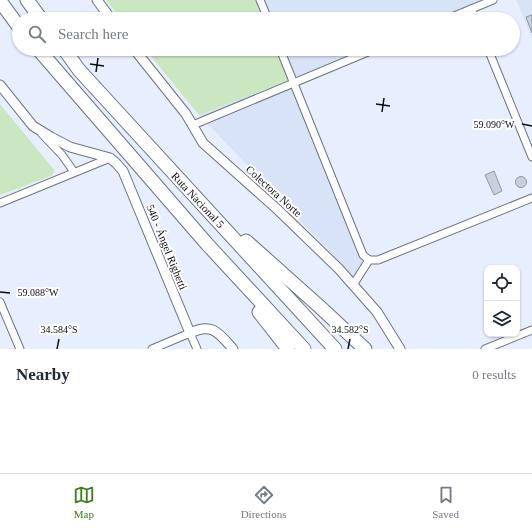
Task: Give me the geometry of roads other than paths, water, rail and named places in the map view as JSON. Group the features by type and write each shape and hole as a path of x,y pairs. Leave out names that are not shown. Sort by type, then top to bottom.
{"highway":[{"path":"27,0 36,12"},
{"path":"0,1 12,17"},
{"name":"Ruta Nacional 5","path":"44,56 206,244 304,349"},
{"name":"Ruta Nacional 5","path":"69,56 79,70 335,349"},
{"path":"191,192 365,349"},
{"path":"206,244 288,349"}],"street":[{"path":"96,0 105,12"},
{"path":"260,0 265,12"},
{"path":"464,12 493,0"},
{"name":"Colectora Norte","path":"140,56 186,114 203,144 277,209 339,269 377,312 400,349"},
{"path":"283,56 363,255 369,260 378,260 532,198"},
{"path":"193,125 358,56"},
{"path":"491,56 532,157"},
{"path":"0,85 33,126 62,155 74,172"},
{"path":"33,126 70,147 110,158"},
{"path":"0,203 110,158"},
{"name":"540 - Ángel Righetti","path":"110,158 123,171 197,349"},
{"path":"352,285 369,260"},
{"path":"0,302 20,349"},
{"path":"152,349 199,329 206,328 220,334 233,349"},
{"path":"485,349 532,330"}]}
